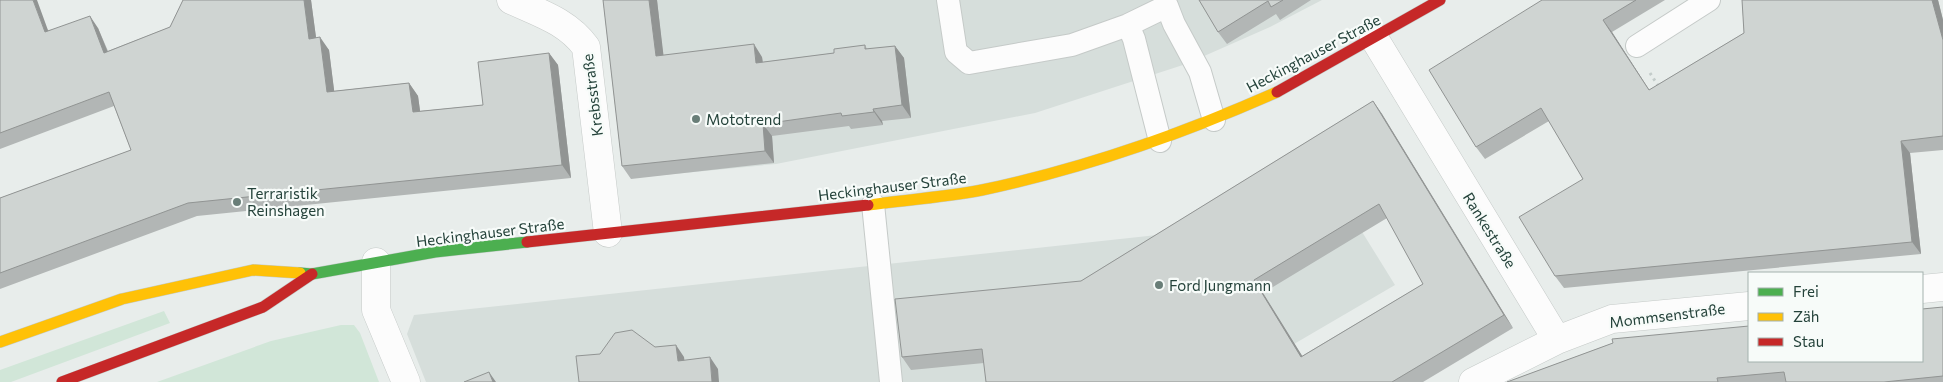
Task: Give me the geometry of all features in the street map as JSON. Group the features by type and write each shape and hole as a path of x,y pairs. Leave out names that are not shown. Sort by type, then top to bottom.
{"main road":[{"name":"Heckinghauser Straße","path":"0,342 122,299 253,270 312,274 435,252 873,204 980,190 1062,170 1160,141 1214,120 1285,89 1440,0"},
{"name":"Heckinghauser Straße","path":"62,382 263,307 312,274"}],"street":[{"name":"Krebsstraße","path":"511,0 563,23 576,33 586,47 608,233"},
{"name":"Rankestraße","path":"1374,38 1557,340"},
{"path":"376,262 376,310 406,382"},
{"path":"1923,289 1943,287"},
{"name":"Mommsenstraße","path":"1557,340 1612,319 1748,306"},
{"path":"1474,382 1557,340"}],"lane":[{"path":"948,0 956,52 970,62 1072,45 1128,25 1167,6 1174,24 1200,72 1214,120"},
{"path":"1637,46 1709,0"},
{"path":"1128,25 1134,39 1160,141"},
{"path":"873,204 891,382"}],"path":[{"path":"1649,72 1662,92"}],"shaded area":[{"path":"610,0 1322,0 1270,27 1186,64 1035,113 776,164 632,178"},
{"path":"1315,156 1395,285 1294,344 1310,382 426,382 407,334 414,315 1194,231"}],"green space":[{"path":"164,311 170,323 11,382 0,382 0,370"},
{"path":"341,325 354,325 360,333 379,382 157,382 271,341"}],"building":[{"path":"0,0 33,0 45,32 90,16 104,53 170,27 183,0 304,0 309,39 320,37 327,92 409,83 413,112 483,105 478,62 549,53 562,165 188,203 0,273 0,198 131,150 109,92 0,133"},
{"path":"603,0 649,0 656,56 754,44 756,63 834,53 834,49 865,45 865,49 895,46 902,105 873,109 874,112 842,116 841,113 763,124 765,151 622,166"},
{"path":"1199,0 1283,0 1271,7 1268,1 1218,32"},
{"path":"1542,0 1636,0 1603,20 1649,90 1744,33 1742,0 1932,0 1943,40 1943,136 1901,141 1912,242 1555,276 1519,217 1583,179 1541,108 1476,147 1429,70"},
{"path":"1373,101 1504,315 1392,382 986,382 982,349 902,357 895,299 1081,281","holes":["1379,204 1423,284 1301,357 1254,280"]},
{"path":"1943,307 1943,376 1884,382 1786,382 1784,372 1717,378 1718,382 1507,382 1613,343 1612,339 1748,326 1748,362 1923,362 1923,309"},
{"path":"632,330 655,347 676,345 678,361 710,357 712,382 579,382 576,356 600,354 615,333"},
{"path":"489,372 493,382 464,382"}],"traffic: fast":[{"path":"300,273 312,274 435,252 527,242"}],"traffic: slow":[{"path":"868,205 982,190 1095,161 1205,122 1277,92"},
{"path":"0,342 122,299 253,270 300,273"}],"traffic: jam":[{"path":"1277,92 1440,0"},
{"path":"527,242 868,205"},
{"path":"62,382 263,307 312,274"}],"place":[{"name":"Mototrend","path":"696,119"},
{"name":"Terraristik Reinshagen","path":"237,202"},
{"name":"Ford Jungmann","path":"1159,285"}]}
